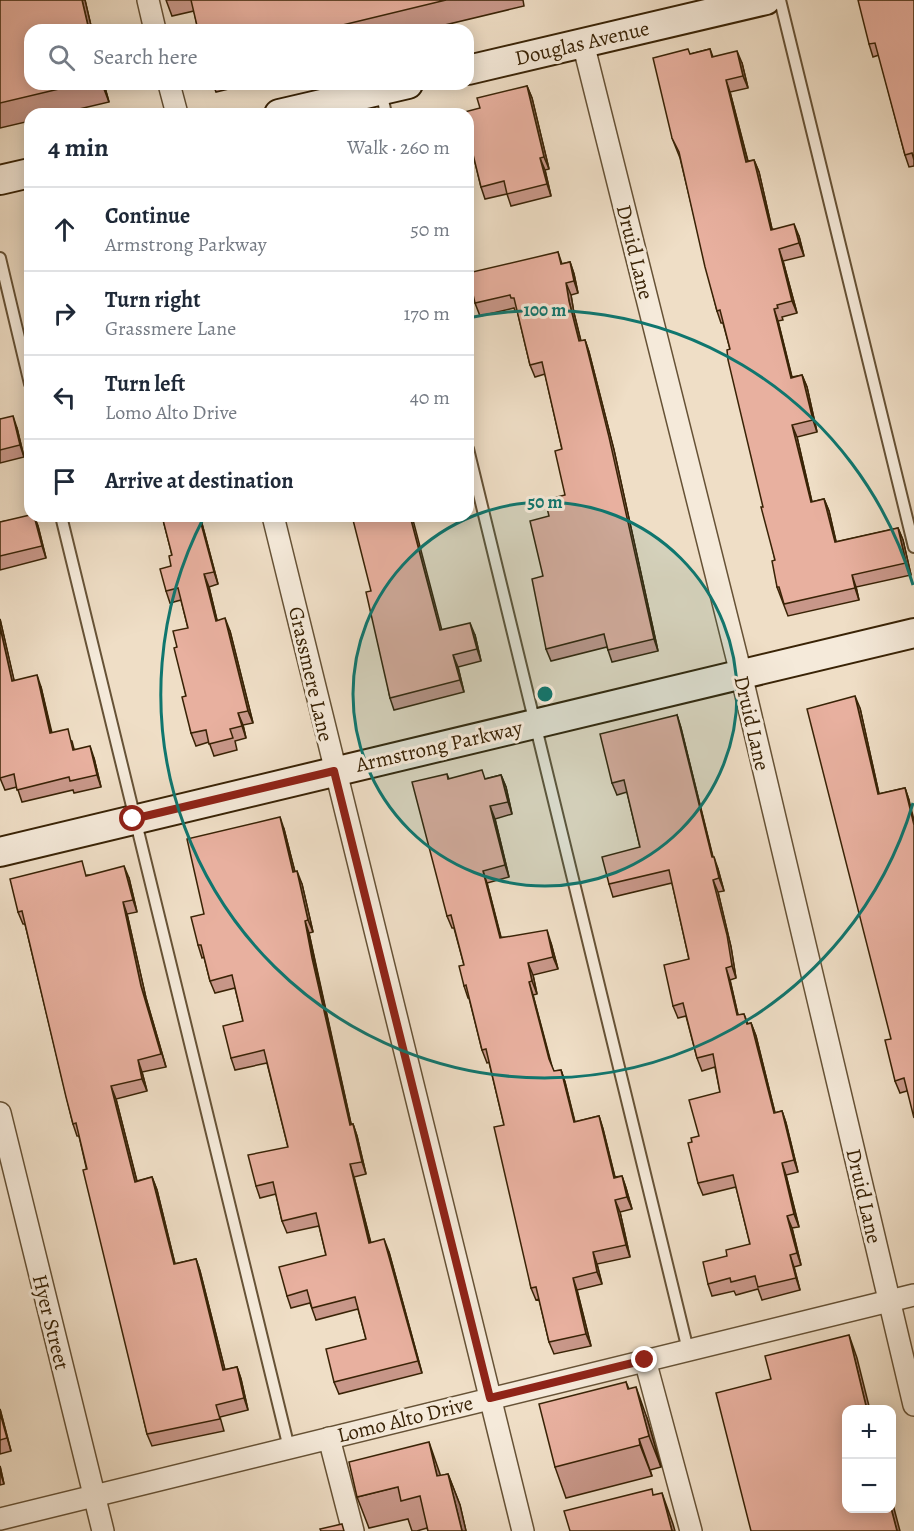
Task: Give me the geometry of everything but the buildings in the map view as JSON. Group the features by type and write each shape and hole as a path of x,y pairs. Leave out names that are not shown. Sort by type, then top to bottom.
{"street":[{"path":"148,0 154,24"},
{"name":"Douglas Avenue","path":"474,69 766,0"},
{"name":"Druid Lane","path":"583,43 741,674 914,1405"},
{"path":"171,90 175,108"},
{"path":"332,108 384,102 400,90"},
{"path":"0,180 24,174"},
{"name":"Grassmere Lane","path":"274,522 523,1531"},
{"name":"Armstrong Parkway","path":"0,852 914,633"},
{"name":"Hyer Street","path":"0,1113 103,1531"},
{"name":"Lomo Alto Drive","path":"0,1519 914,1295"},
{"path":"645,1360 692,1531"},
{"path":"329,1438 353,1531"}],"lane":[{"path":"780,0 914,547"},
{"path":"0,258 24,359"},
{"path":"474,474 688,1350"},
{"path":"62,522 133,819 289,1448"}],"route":[{"path":"133,819 334,771 490,1398 645,1360"}]}
